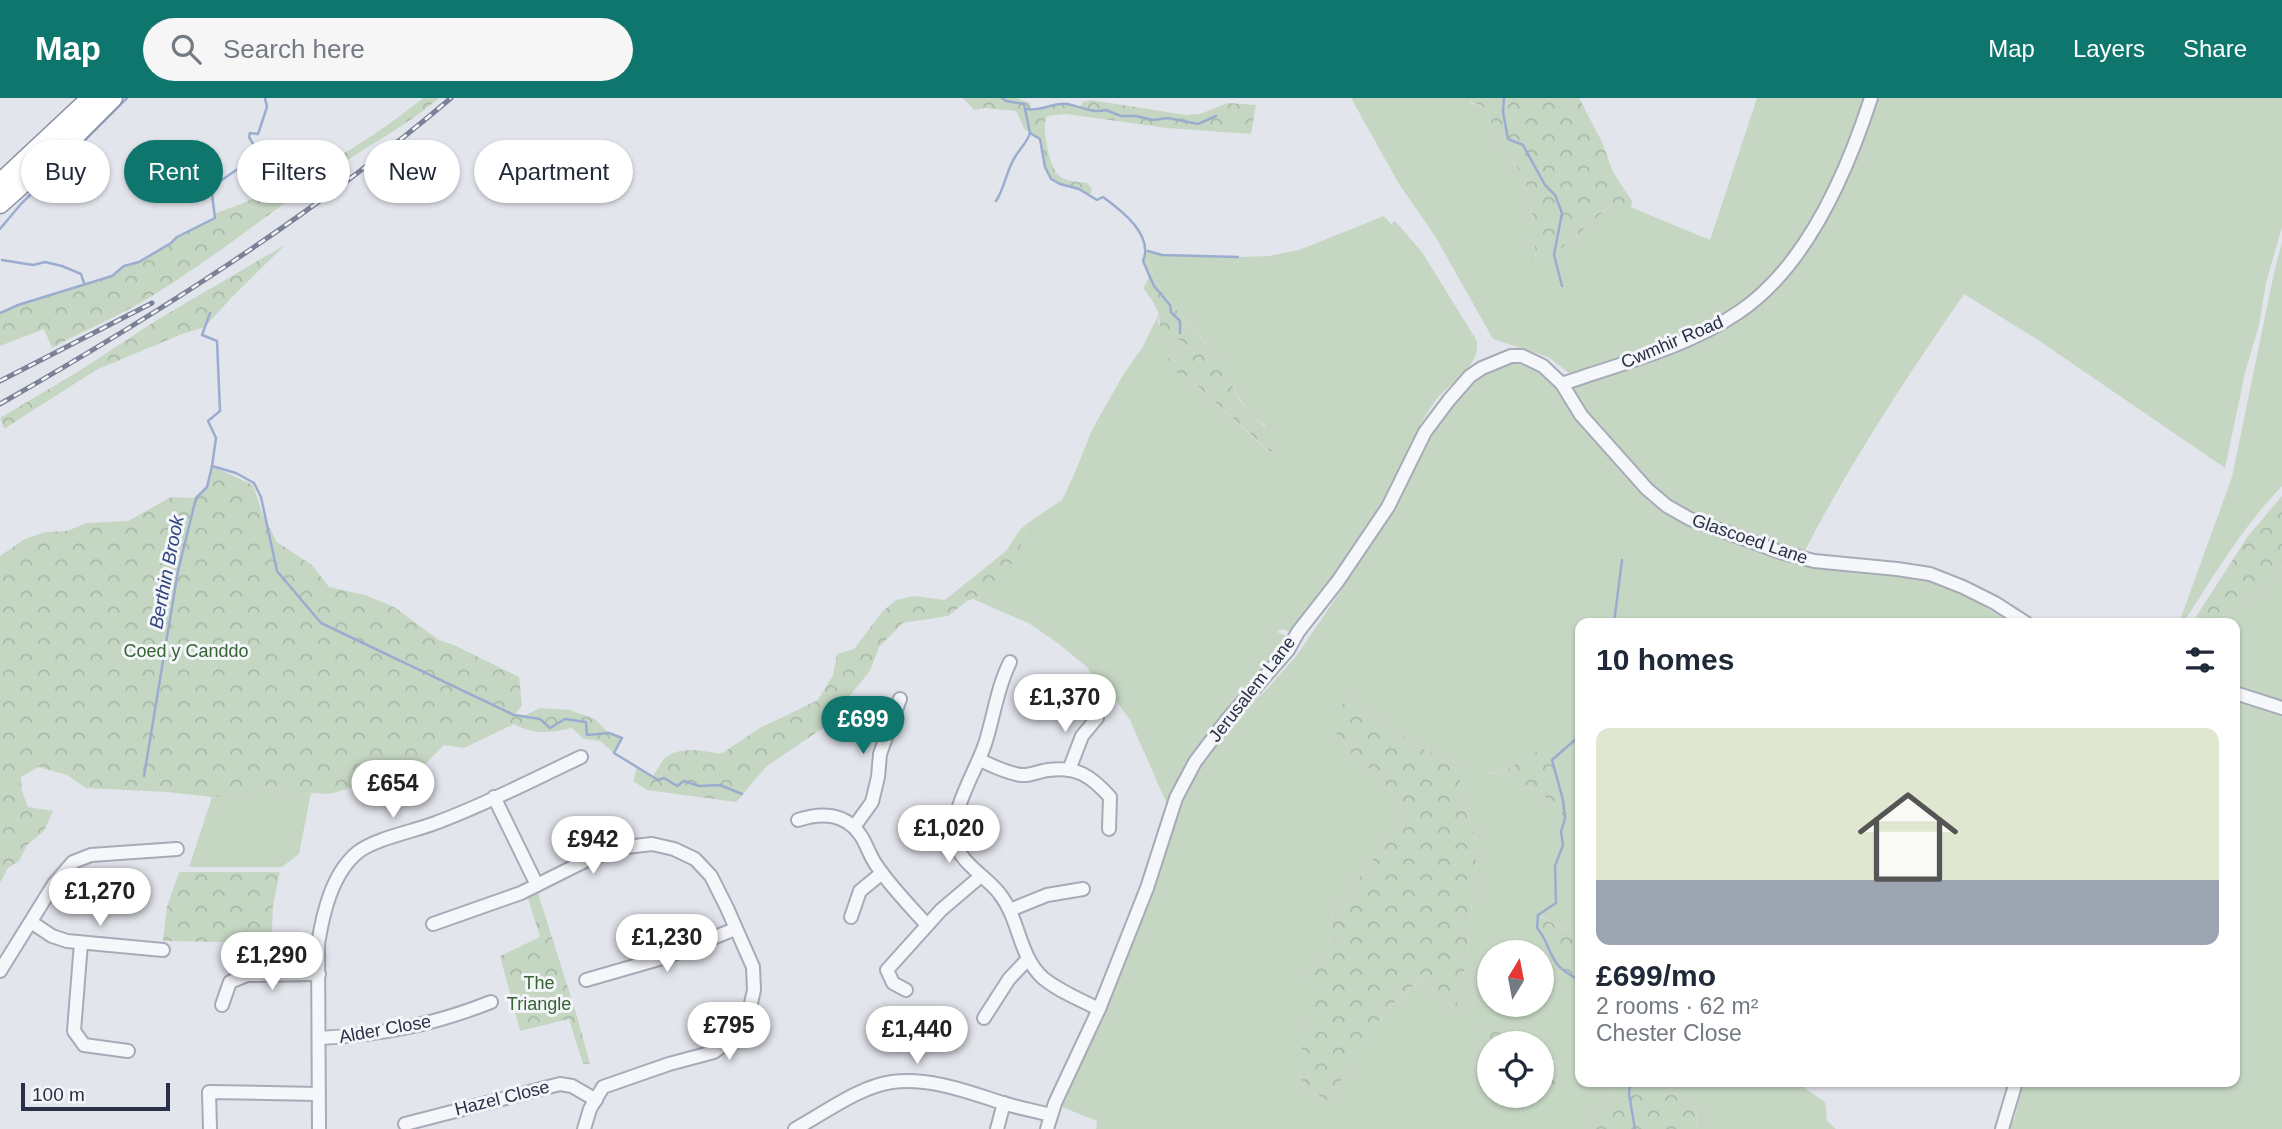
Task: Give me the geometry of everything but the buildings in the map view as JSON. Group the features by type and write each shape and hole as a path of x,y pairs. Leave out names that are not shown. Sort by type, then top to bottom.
{"highway":[{"path":"0,183 90,98"},
{"path":"0,204 56,155 113,98"}],"street":[{"name":"Cwmhir Road","path":"1562,384 1682,341 1717,325 1755,300 1777,279 1829,203 1857,139 1871,98"},
{"name":"Jerusalem Lane","path":"1047,1129 1147,888 1175,798 1195,762 1288,650 1298,632 1338,581 1388,507 1425,432 1470,376 1494,362 1511,356 1522,356 1543,366 1562,384"},
{"name":"Glascoed Lane","path":"1562,384 1581,415 1647,489 1667,506 1690,519 1814,562 1930,574 1984,597 2018,618"},
{"path":"1010,662 1000,683 980,760 966,788 957,820 955,841 967,862 999,892 1010,910 1027,960 1055,987 1099,1009"},
{"path":"2240,695 2282,708"},
{"path":"854,827 872,802 880,754 900,699"},
{"path":"1069,770 1082,736 1097,718"},
{"path":"319,1129 318,944 322,916 340,876 358,852 380,841 440,822 581,757"},
{"path":"980,760 1003,771 1024,775 1048,769 1076,770 1096,781 1110,797 1110,829"},
{"path":"494,797 537,885"},
{"path":"798,820 827,815 842,818 854,827 882,873 927,925"},
{"path":"433,924 485,907 591,859 626,847 652,844 674,849 695,859 711,876 753,967 754,990 750,1013 735,1036 714,1052 603,1087 583,1129"},
{"path":"0,971 54,884 73,862 91,855 177,849"},
{"path":"851,917 860,891 882,873"},
{"path":"906,990 893,983 887,970 927,925 981,876"},
{"path":"1010,910 1048,895 1083,890"},
{"path":"30,922 52,936 67,941 163,950"},
{"path":"586,980 666,957 735,929"},
{"path":"82,943 74,1031 84,1045 128,1051"},
{"path":"984,1018 1009,979 1027,960"},
{"path":"222,1005 230,982 247,975 319,974"},
{"name":"Alder Close","path":"319,1038 365,1036 410,1028 491,1002"},
{"path":"795,1129 863,1092 893,1082 930,1083 1051,1115"},
{"name":"Hazel Close","path":"405,1124 560,1084 572,1086 596,1100"},
{"path":"2002,1129 2015,1087"},
{"path":"210,1129 209,1093 318,1094"},
{"path":"997,1129 1004,1103"}],"green space":[{"path":"423,98 439,98 379,140 365,140"},
{"path":"963,98 1017,98 1030,103 1031,110 1065,103 1079,108 1083,102 1091,100 1186,115 1200,114 1228,103 1256,105 1251,134 1167,128 1066,114 1047,116 1047,144 1056,172 1065,179 1087,183 1092,189 1090,196 1052,179 1045,167 1040,139 1025,130 1016,111 985,108 974,110"},
{"path":"1351,98 1470,98 1471,103 1488,109 1493,130 1525,180 1532,211 1536,263 1554,255 1616,201 1710,240 1757,98 1866,98 1826,198 1791,253 1762,287 1735,310 1697,330 1576,375 1569,373 1548,357 1493,339 1435,236 1399,184"},
{"path":"1470,98 1579,98 1602,142 1613,172 1632,201 1631,208 1616,201 1554,255 1536,263 1532,211 1525,180 1493,130 1488,109 1471,102"},
{"path":"1874,98 2282,98 2282,227 2266,283 2259,325 2245,373 2225,468 2035,338 1964,294 1879,421 1803,554 1682,509 1658,493 1571,394 1572,387 1627,367 1738,318 1771,296 1792,270 1832,205 1859,153"},
{"path":"364,140 364,150 350,158 350,149"},
{"path":"243,203 285,203 198,266 140,303 52,348 44,329 0,346 0,313 112,276 124,266 139,262 177,237 215,218 216,213"},
{"path":"1384,216 1391,224 1395,221 1422,252 1477,341 1477,351 1469,367 1442,393 1428,412 1376,517 1292,633 1283,629 1277,632 1290,640 1212,729 1166,802 1130,720 1088,668 1030,624 973,599 981,596 1026,535 1025,525 1062,500 1092,430 1123,375 1142,348 1159,314 1158,323 1167,338 1184,341 1187,346 1180,353 1185,375 1269,452 1265,425 1249,411 1209,347 1160,289 1146,251 1162,255 1269,256 1299,250"},
{"path":"2282,242 2282,486 2241,535 2186,618 2181,618 2232,477"},
{"path":"285,245 205,327 96,370 4,429 0,418 160,318"},
{"path":"1146,254 1160,289 1215,356 1243,404 1283,443 1270,452 1185,375 1168,367 1168,359 1174,352 1180,353 1187,346 1183,341 1167,338 1160,329 1159,314 1143,288 1149,278 1143,261"},
{"path":"1511,363 1527,366 1547,377 1580,423 1605,448 1649,502 1682,522 1805,566 1889,572 1924,580 1952,589 2004,618 1575,618 1575,739 1538,752 1508,769 1488,774 1531,788 1547,799 1564,817 1563,800 1552,760 1575,740 1575,935 1539,915 1537,928 1544,940 1477,940 1477,1017 1554,1017 1554,960 1575,978 1575,1087 1613,1087 1586,1129 1096,1129 1097,1121 1062,1107 1099,1024 1151,894 1166,851 1173,815 1202,764 1237,718 1297,655 1393,514 1433,433 1463,393 1491,369","holes":["1348,695 1385,724 1428,751 1455,762 1460,770 1460,795 1478,843 1466,962 1456,1010 1422,980 1378,1021 1358,1050 1329,1102 1303,1086 1300,1062 1305,1036 1322,987 1293,975 1314,967 1327,954 1332,914 1403,819 1400,800 1369,768 1354,758 1342,738"]},
{"name":"Coed y Canddo","path":"212,466 253,485 263,515 277,542 312,565 329,587 365,595 394,607 439,640 519,677 522,705 515,715 524,716 540,708 570,710 595,719 609,733 622,738 614,753 600,741 584,739 572,728 542,732 514,724 464,748 444,745 423,766 330,794 288,796 271,786 248,794 212,797 86,788 67,775 39,767 21,777 22,791 28,807 53,811 44,831 27,845 19,861 8,868 0,883 0,556 25,539 45,532 67,531 87,523 128,521 171,497 196,498 207,487"},
{"path":"2282,496 2282,567 2256,594 2226,618 2195,618 2248,536"},
{"path":"1025,525 1026,535 1013,561 994,585 948,616 903,623 879,647 870,671 823,728 767,766 736,802 647,790 633,781 637,767 653,776 664,759 678,751 721,754 758,729 818,700 833,675 837,654 854,649 883,611 896,600 914,596 945,600 1006,551"},
{"path":"2282,567 2282,703 2240,689 2240,618 2226,618 2256,594"},
{"path":"1348,695 1414,743 1455,762 1460,770 1460,795 1478,843 1466,962 1456,1010 1422,980 1406,992 1379,1020 1329,1102 1303,1086 1300,1074 1305,1036 1321,987 1292,975 1314,967 1327,954 1332,914 1403,819 1400,800 1369,768 1354,758 1342,738 1334,732 1333,721"},
{"path":"2240,702 2268,711 2282,712 2282,1129 2006,1129 2008,1121 2014,1120 2022,1087 2240,1087"},
{"path":"1572,730 1575,735 1575,740 1552,760 1565,818 1548,799 1530,787 1486,775 1508,769"},
{"path":"271,786 288,796 311,793 299,854 282,867 189,867 212,797 248,794"},
{"path":"179,872 280,872 273,905 271,953 264,953 264,943 163,941 167,907"},
{"name":"The Triangle","path":"537,890 590,1064 583,1064 569,1019 520,1031 500,956 540,937 527,895"},
{"path":"1538,915 1575,935 1575,978 1562,969 1554,959 1554,940 1544,940 1537,928"},
{"path":"1472,1022 1495,1031 1481,1031"},
{"path":"1554,1062 1560,1077 1554,1092"},
{"path":"1613,1087 1670,1087 1696,1109 1697,1129 1586,1129"},
{"path":"1803,1087 1825,1102 1827,1121 1836,1129 1697,1129 1696,1109 1670,1089"}],"waterway":[{"path":"0,229 21,204 127,98"},
{"path":"0,313 112,276 124,266 139,262 177,237 215,218 212,194 216,184 248,162 255,147 249,137 250,133 258,134 267,107 265,98"},
{"path":"1002,98 1024,104 1030,133 1040,139 1045,167 1051,179 1079,189 1097,200 1103,197 1134,224 1144,242 1143,261 1154,286 1180,321 1180,333"},
{"path":"1504,98 1503,112 1508,139 1523,145 1545,185 1555,195 1562,213 1554,255 1562,286"},
{"path":"1027,109 1067,104 1091,110 1106,110 1121,116 1153,120 1168,118 1198,124 1216,116"},
{"path":"996,201 1012,162 1030,133"},
{"path":"1148,251 1162,255 1238,257"},
{"path":"2,260 33,265 45,262 62,266 81,274 84,283"},
{"name":"Berthin Brook","path":"144,776 178,571 196,498 207,487 212,466 216,438 208,421 220,411 217,341 202,335 210,313"},
{"path":"212,466 236,473 254,483 261,497 277,571 321,623 514,715 540,719 550,728 565,719 586,722 587,735 609,733 622,738 614,753 658,780 664,778 677,786 684,781 699,786 720,785 742,794"},
{"path":"1615,618 1622,560"},
{"path":"1575,740 1552,760 1563,800 1563,845 1555,866 1556,903 1538,915 1537,928 1557,964 1575,978"},
{"path":"1630,1087 1635,1129"}],"railway":[{"path":"0,404 118,335 233,261 344,183 451,98"},
{"path":"0,381 152,303"}]}
